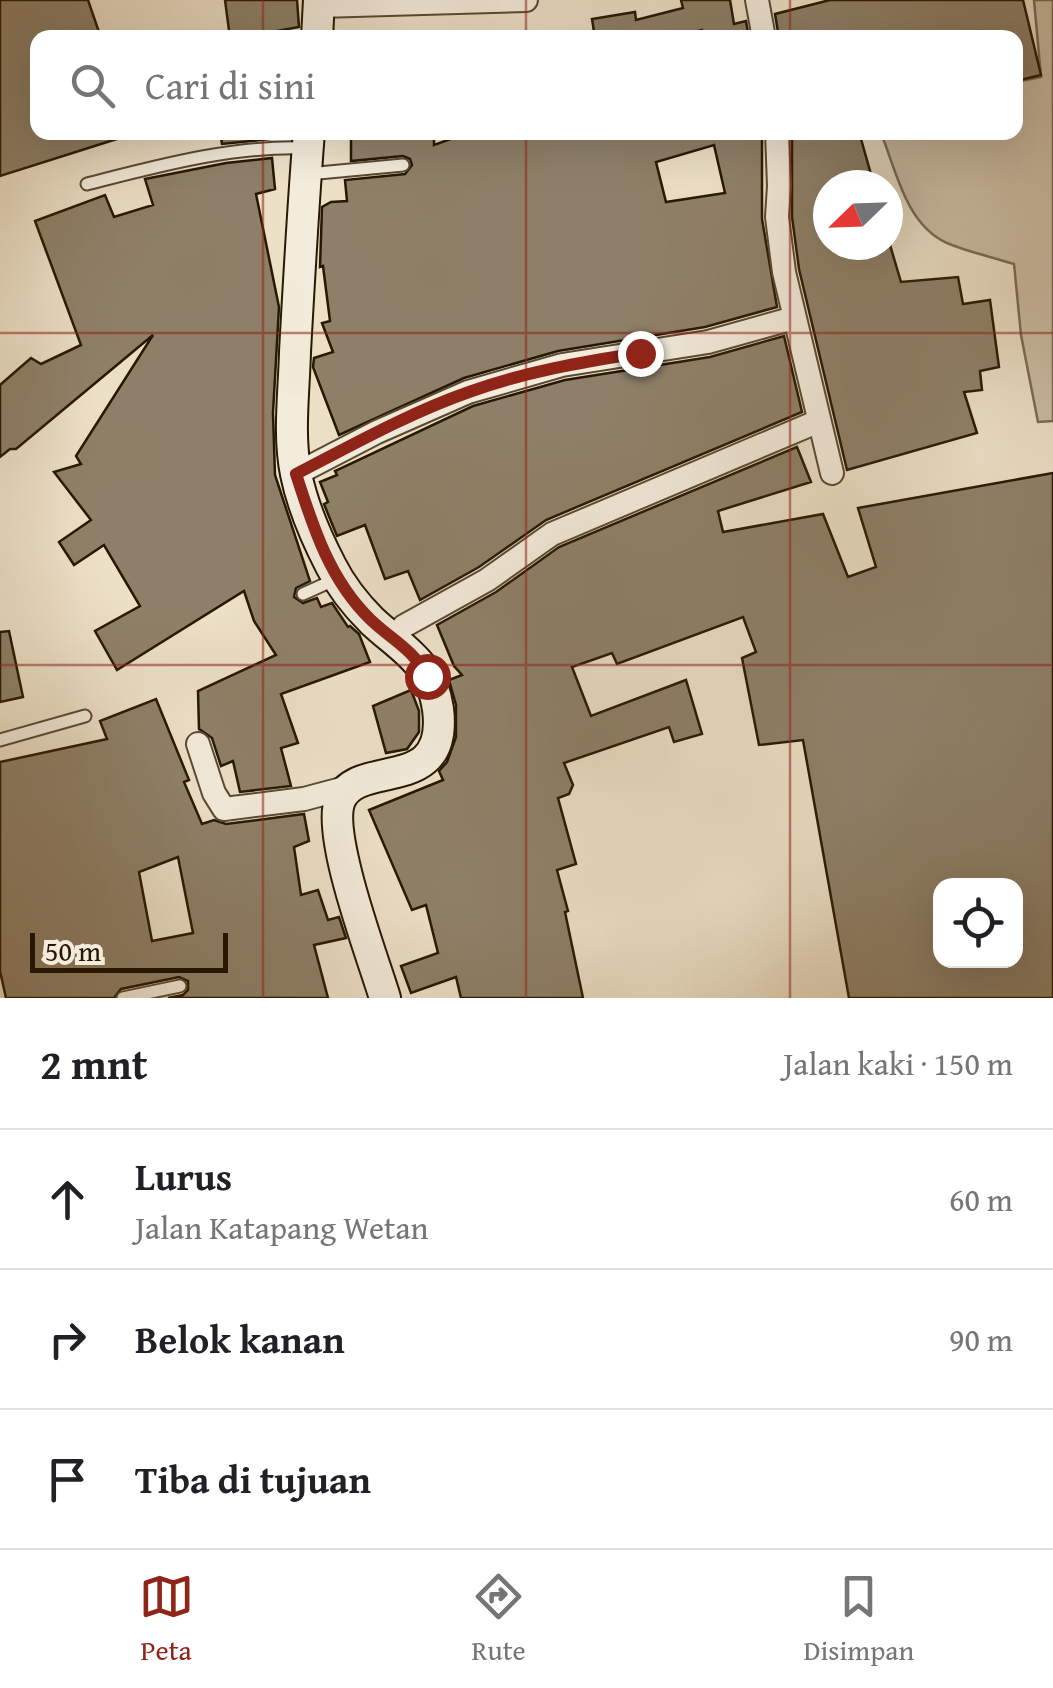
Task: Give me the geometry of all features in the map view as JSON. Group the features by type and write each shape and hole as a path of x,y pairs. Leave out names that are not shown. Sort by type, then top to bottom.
{"street":[{"path":"318,30 320,3 526,0"},
{"path":"756,0 762,30"},
{"path":"777,140 777,216 784,272 832,473"},
{"path":"198,744 224,809 304,799 408,771 427,756 437,740 434,688 412,653 372,621 338,578 314,528 296,474 292,416 308,151"},
{"path":"296,474 377,432 468,392 562,366 708,342 794,318"},
{"path":"393,638 413,621 462,596 552,534 819,420"},
{"path":"349,787 340,798 336,828 385,998"}],"lane":[{"path":"87,184 204,158 280,147 403,165"},
{"path":"302,594 338,578"},
{"path":"0,740 85,716"},
{"path":"124,998 180,986"}],"shaded area":[{"path":"1034,0 1053,0 1053,421 1038,422 1021,335 1014,264 933,235 904,195 903,170 895,170 884,140 1023,140 1023,81 1041,77"}],"building":[{"path":"0,0 88,0 98,30 30,30 30,140 114,140 0,176"},
{"path":"225,0 297,0 299,27 229,30"},
{"path":"681,0 730,0 734,24 746,21 748,30 594,30 592,19 635,12 636,20 683,8"},
{"path":"830,0 1023,0 1041,75 1023,79 1023,30 778,30 775,14"},
{"path":"221,140 261,140 222,144"},
{"path":"351,140 434,140 434,145 448,140 762,140 762,219 777,307 705,327 558,351 464,378 339,435 313,367 314,358 333,352 322,323 330,321 323,266 320,267 322,207 347,201 345,180 405,174 412,165 403,156 351,161","holes":["714,145 725,193 666,202 656,162"]},
{"path":"792,140 861,140 870,170 813,170 813,260 894,260 901,282 958,277 963,304 990,300 999,367 980,371 982,390 964,392 977,433 847,470 799,269 792,217"},
{"path":"272,158 275,189 256,194 279,307 273,413 275,475 310,581 296,588 294,597 303,603 317,598 321,607 332,603 348,627 359,634 370,662 281,694 298,743 281,748 291,786 240,792 233,761 221,766 212,738 199,729 198,691 276,655 254,621 244,591 117,670 95,631 140,606 104,545 74,565 59,542 91,520 54,472 81,464 76,456 153,335 16,449 0,457 0,385 31,358 41,364 81,345 35,221 105,195 114,217 153,205 145,179"},
{"path":"784,336 802,412 546,520 479,567 420,600 408,571 385,579 365,525 337,536 324,504 328,502 320,482 337,475 335,471 473,406 565,380 710,357"},
{"path":"797,447 811,482 718,511 723,532 823,514 848,577 876,567 858,508 1053,473 1053,998 849,998 803,740 759,745 742,658 756,652 743,617 617,664 612,653 572,667 591,716 686,680 702,734 674,742 669,727 564,763 573,785 569,794 558,798 576,864 557,870 583,998 461,998 456,977 411,993 401,966 438,953 426,905 412,910 369,810 443,780 439,771 447,762 456,737 456,705 449,680 462,675 454,666 437,625 496,592 559,547"},
{"path":"9,631 23,697 0,702 0,632"},
{"path":"411,690 419,711 419,732 407,749 386,753 373,706"},
{"path":"156,699 202,824 304,814 309,841 294,847 301,895 318,890 328,920 339,917 346,938 314,945 328,998 168,998 188,990 188,981 179,977 121,989 114,998 6,998 0,971 0,762 107,739 100,721","holes":["178,857 193,933 152,941 139,872"]}],"route":[{"path":"427,676 412,653 372,621 346,592 324,552 296,474 377,432 468,392 562,366 640,353"}]}
